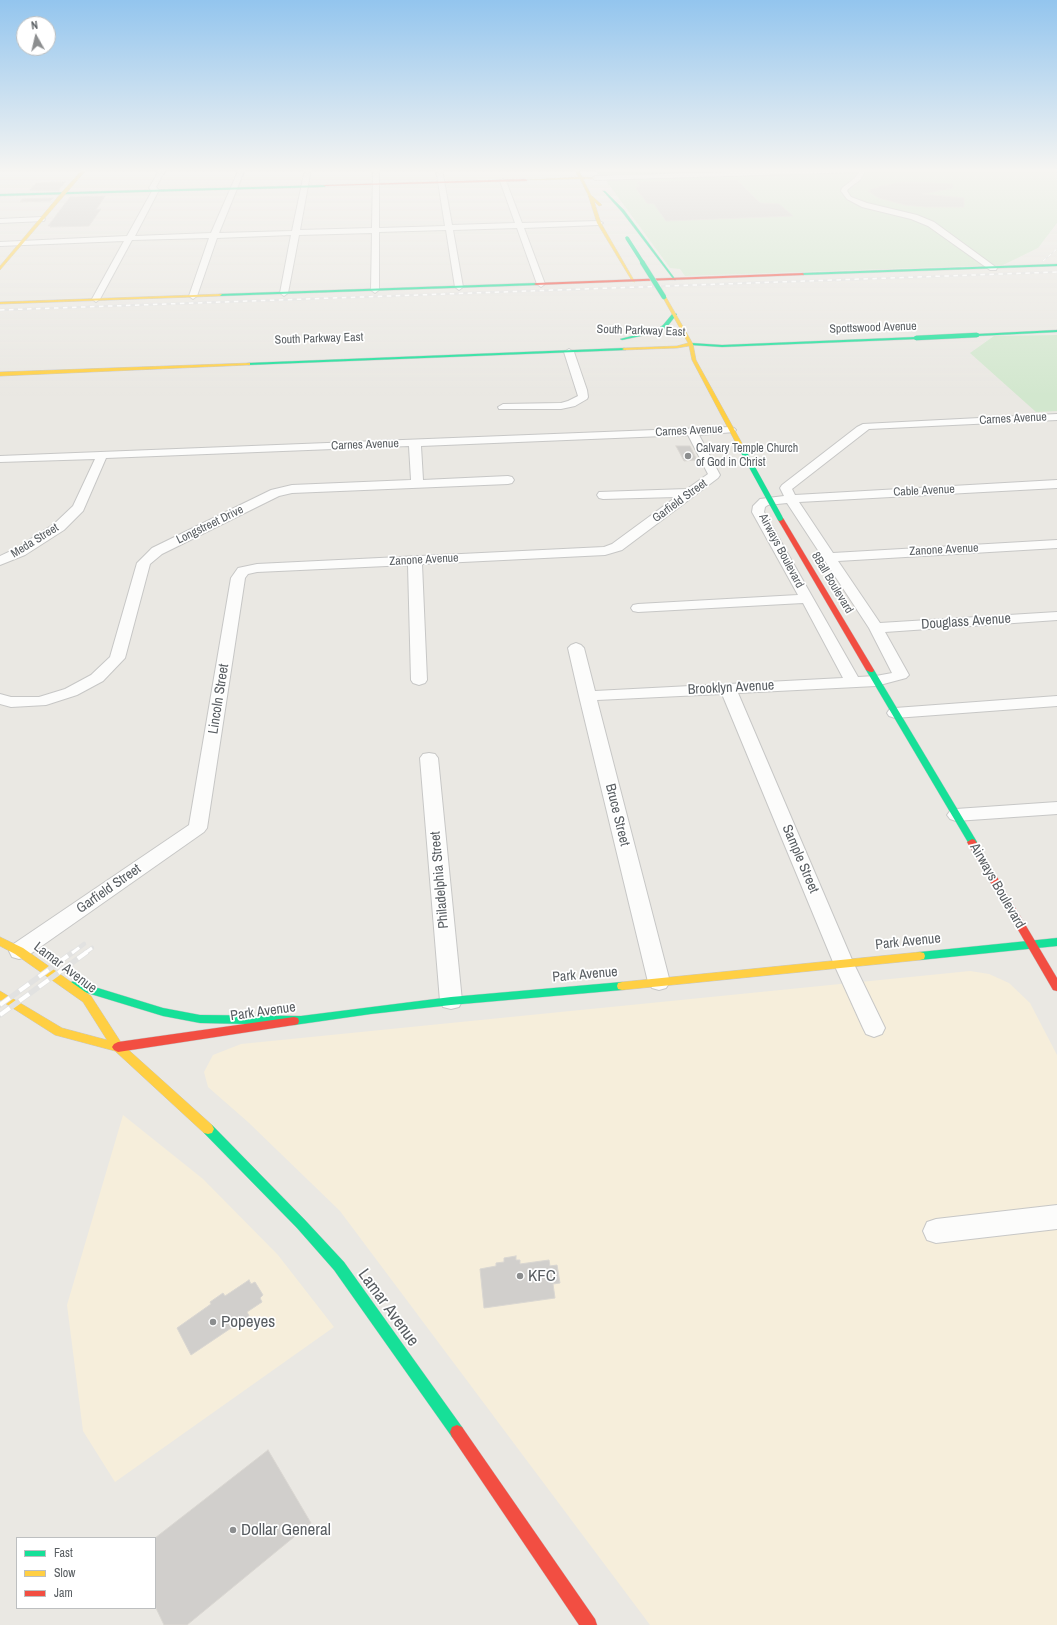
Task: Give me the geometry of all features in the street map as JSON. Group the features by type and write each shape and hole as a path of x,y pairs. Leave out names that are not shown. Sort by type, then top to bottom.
{"main road":[{"path":"0,269 20,245"},
{"path":"612,245 634,281"},
{"name":"8Ball Boulevard","path":"632,245 675,314 691,344 694,360 730,430 780,518 959,821"},
{"path":"649,245 675,279"},
{"path":"0,303 1057,266"},
{"path":"610,341 658,331 665,326 675,314"},
{"name":"Spottswood Avenue","path":"691,344 722,346 1057,331"},
{"name":"South Parkway East","path":"588,341 691,344"},
{"name":"South Parkway East","path":"0,374 569,352 677,347 691,344"},
{"path":"385,349 386,359"},
{"name":"Airways Boulevard","path":"959,821 1031,944"},
{"name":"Lamar Avenue","path":"0,940 19,951 87,998 118,1047 208,1129 301,1224 339,1266 456,1430 588,1625"},
{"name":"Park Avenue","path":"118,1047 301,1020 451,1001 659,982 844,962 1057,942"},
{"path":"1031,944 1057,987"},
{"path":"61,980 114,998 163,1012 192,1017 301,1020"},
{"name":"Lamar Avenue","path":"0,995 59,1032 118,1047"}],"street":[{"path":"96,299 126,245"},
{"path":"193,296 211,245"},
{"path":"284,293 293,245"},
{"path":"375,290 376,245"},
{"path":"452,245 459,287"},
{"path":"527,245 541,284"},
{"path":"961,245 993,268"},
{"path":"503,407 561,406 571,404 582,397 582,390 569,352"},
{"name":"Carnes Avenue","path":"791,498 786,488 861,429 867,426 1057,417"},
{"name":"Carnes Avenue","path":"0,459 730,430"},
{"name":"Garfield Street","path":"604,551 617,547 714,475 692,432"},
{"path":"415,443 417,484"},
{"name":"Meda Street","path":"0,561 20,552 59,527 79,508 102,455"},
{"name":"Longstreet Drive","path":"0,699 11,702 40,702 71,692 97,678 116,658 144,563 158,551 275,493 292,490 508,480"},
{"name":"Cable Avenue","path":"791,498 1057,484"},
{"path":"603,496 691,493"},
{"path":"791,498 876,628 901,675 876,681"},
{"name":"Airways Boulevard","path":"791,498 764,502 759,506 758,512 853,682"},
{"name":"Zanone Avenue","path":"830,556 1057,544"},
{"name":"Zanone Avenue","path":"243,571 258,568 604,551"},
{"path":"415,560 419,680"},
{"name":"Lincoln Street","path":"198,828 238,578 243,571"},
{"path":"638,608 807,599"},
{"name":"Douglass Avenue","path":"876,628 1057,616"},
{"name":"Bruce Street","path":"576,648 659,982"},
{"name":"Brooklyn Avenue","path":"587,696 876,681"},
{"name":"Sample Street","path":"728,688 844,962 874,1028"},
{"path":"895,712 1057,701"},
{"name":"Philadelphia Street","path":"429,758 451,1001"},
{"path":"959,821 1057,808"},
{"name":"Garfield Street","path":"19,951 198,828"},
{"path":"936,1231 1057,1217"}],"shaded area":[{"path":"970,971 989,974 1009,983 1030,1003 1057,1055 1057,1625 650,1625 340,1211 248,1122 208,1087 204,1072 213,1055 241,1044"},
{"path":"123,1115 203,1179 278,1255 334,1327 115,1482 83,1431 67,1305"}],"green space":[{"path":"653,245 1040,245 1038,248 1003,265 685,276 680,269 670,268"},
{"path":"1057,335 1057,411 1036,412 970,353 994,336"}],"building":[{"name":"Calvary Temple Church of God in Christ","path":"676,446 690,446 697,460 684,461"},
{"name":"KFC","path":"516,1256 516,1260 520,1260 520,1264 549,1260 550,1266 557,1265 560,1283 553,1284 555,1298 484,1308 480,1269 496,1266 496,1263 504,1262 504,1258"},
{"name":"Popeyes","path":"249,1280 251,1284 255,1282 263,1295 260,1298 262,1302 247,1312 249,1316 191,1355 177,1328 211,1304 210,1302 223,1293 225,1296"},
{"name":"Dollar General","path":"268,1450 311,1523 187,1625 164,1625 156,1608 156,1537"}],"railway":[{"path":"1043,261 1057,249"},
{"path":"0,310 1057,272"},
{"path":"72,953 84,944"},
{"path":"85,953 92,948"},
{"path":"0,1005 73,952"},
{"path":"0,1015 87,952"}],"traffic: fast":[{"path":"631,245 664,297"},
{"path":"649,245 675,279"},
{"path":"803,274 1057,265"},
{"path":"220,295 536,284"},
{"path":"622,339 658,331 665,326 675,314"},
{"path":"977,335 1057,331"},
{"path":"916,338 977,335"},
{"path":"691,344 722,346 916,338"},
{"path":"248,364 624,349"},
{"path":"741,447 780,518"},
{"path":"870,670 972,842"},
{"path":"920,956 1057,942"},
{"path":"75,985 163,1012 200,1019 301,1020"},
{"path":"294,1021 451,1001 622,986"},
{"path":"208,1129 301,1224 339,1266 457,1432"}],"traffic: slow":[{"path":"0,269 20,245"},
{"path":"612,245 634,281"},
{"path":"0,303 220,295"},
{"path":"664,297 691,344 694,360 741,447"},
{"path":"624,349 677,347 691,344"},
{"path":"0,374 248,364"},
{"path":"0,941 19,951 87,999 118,1047 208,1129"},
{"path":"622,986 920,956"},
{"path":"0,995 59,1032 118,1047"}],"traffic: jam":[{"path":"536,284 803,274"},
{"path":"780,518 870,670"},
{"path":"972,842 1057,987"},
{"path":"118,1047 294,1021"},
{"path":"457,1432 589,1625"}],"place":[{"name":"Calvary Temple Church of God in Christ","path":"688,456"},
{"name":"KFC","path":"520,1276"},
{"name":"Popeyes","path":"213,1322"},
{"name":"Dollar General","path":"233,1530"}]}
